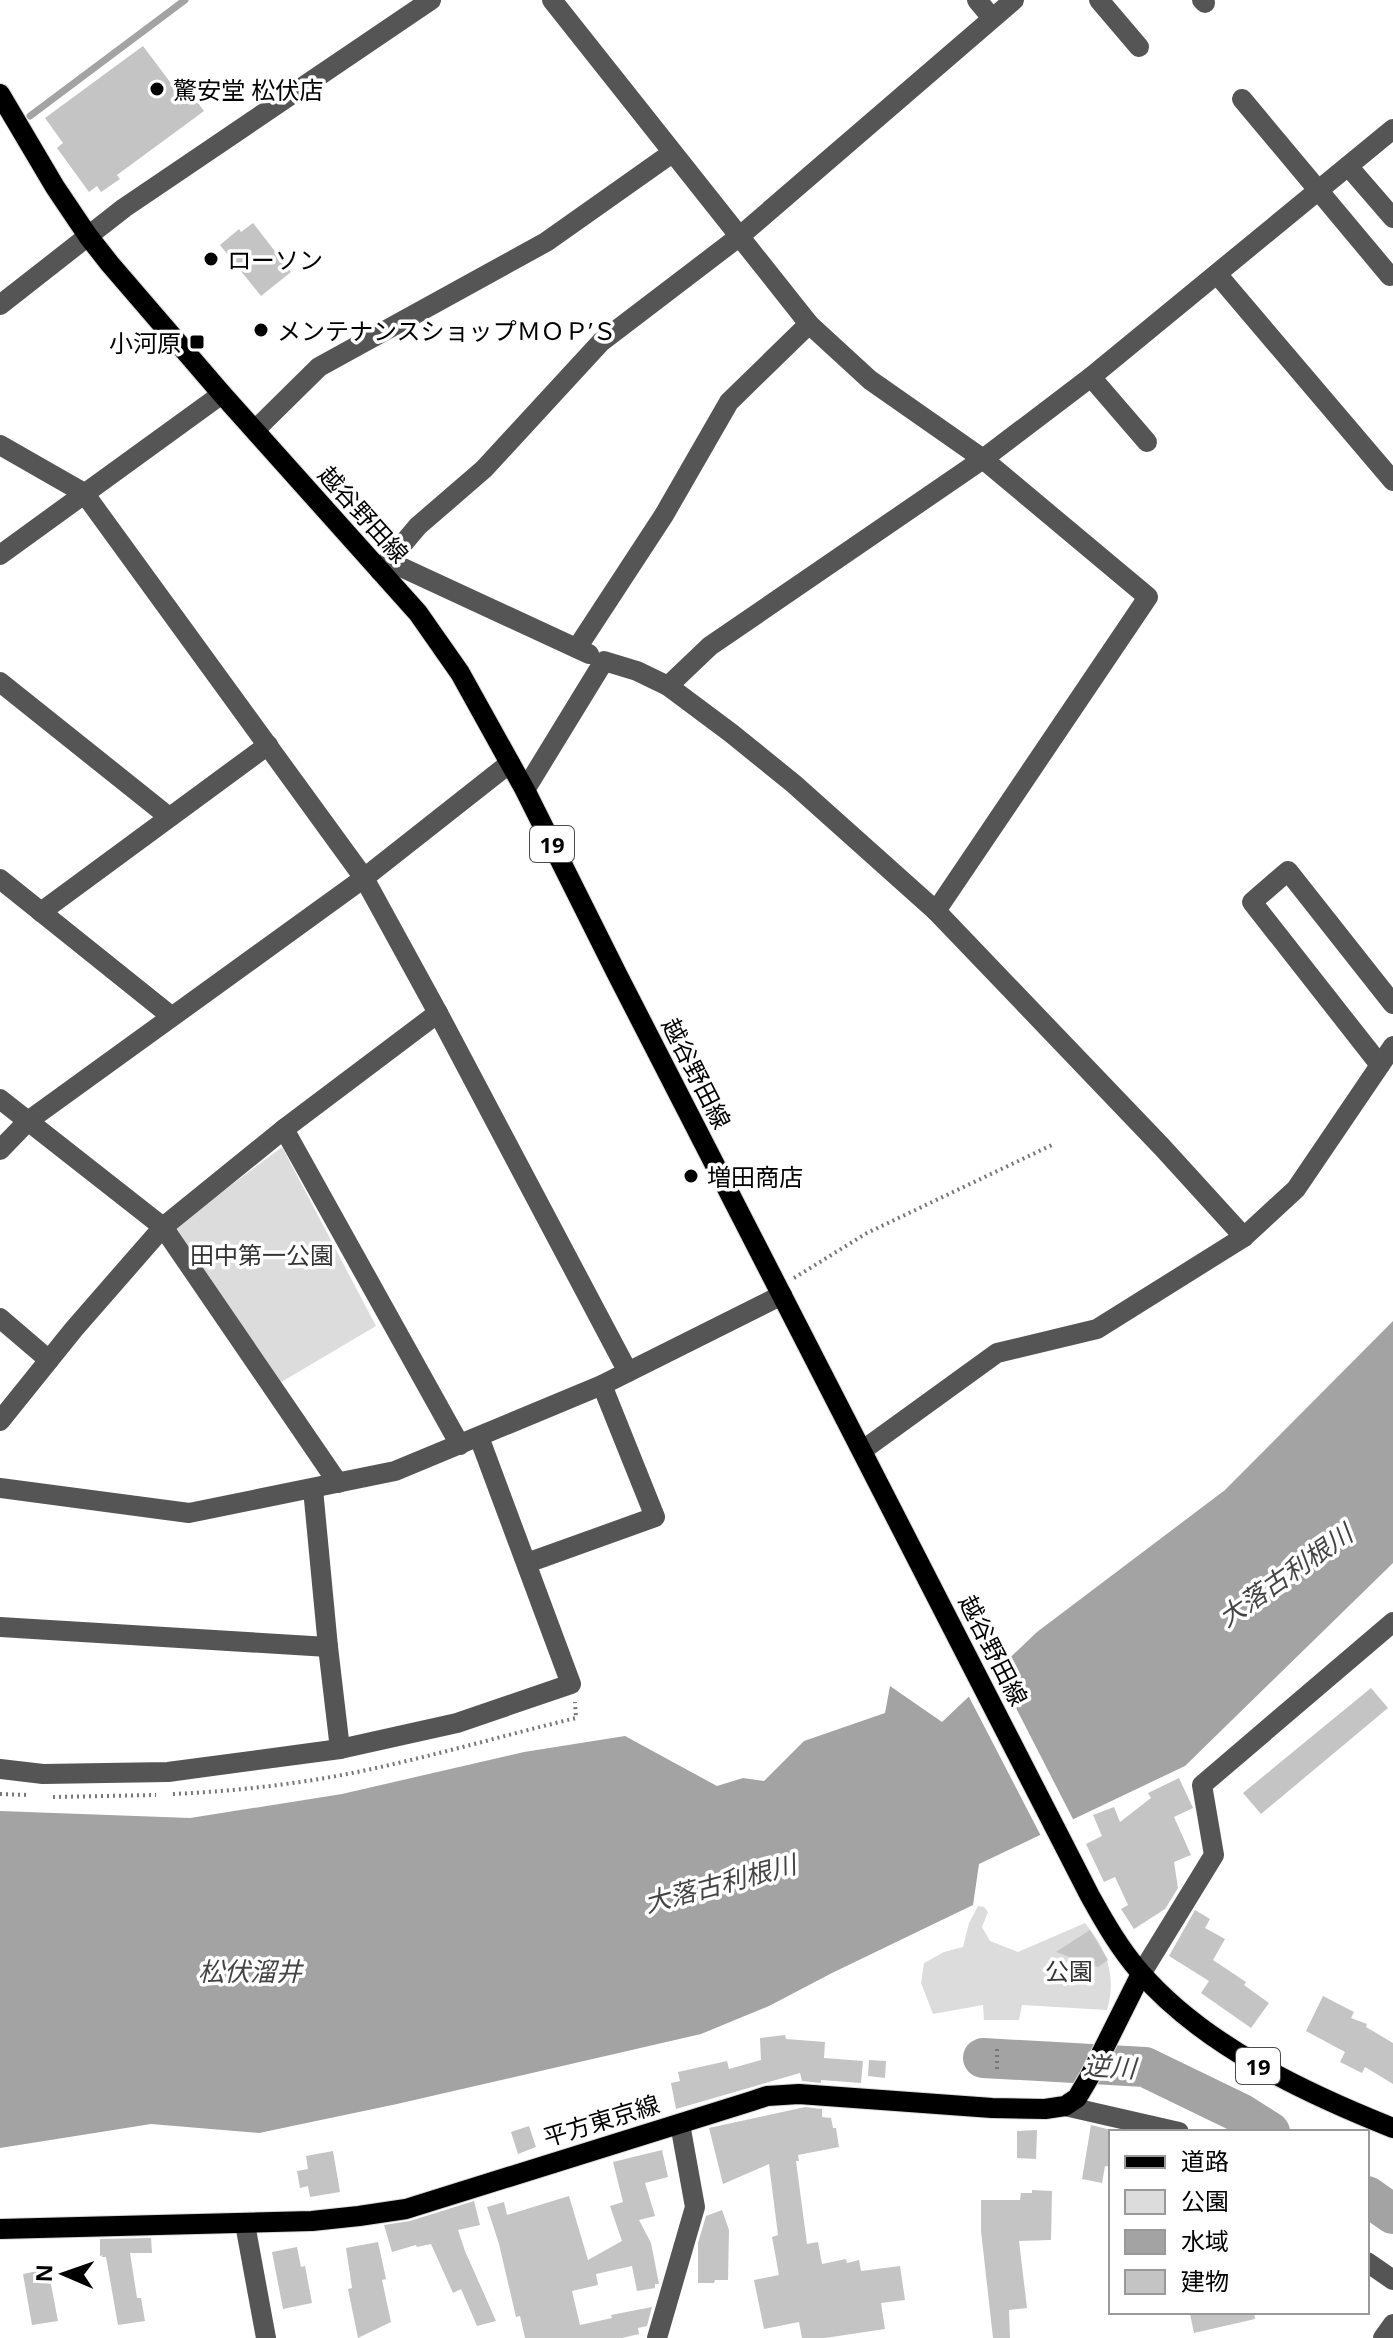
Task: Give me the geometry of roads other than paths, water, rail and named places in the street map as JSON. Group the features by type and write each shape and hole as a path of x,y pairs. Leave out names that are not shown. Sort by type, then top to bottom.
{"main road":[{"name":"越谷野田線","path":"0,94 88,236 222,394 384,566 460,673 525,790 1115,1940 1141,1974 1176,2007 1258,2066 1393,2128"},
{"path":"1065,2106 1077,2098 1090,2076 1141,1974"},
{"name":"平方東京線","path":"0,2229 245,2224 359,2216 406,2209 752,2101 781,2095 992,2108 1045,2109 1065,2106"}],"street":[{"path":"0,305 124,208 431,0"},
{"path":"552,0 809,324 870,380 983,459 1148,597 936,911"},
{"path":"977,0 992,18"},
{"path":"1014,0 740,236 601,342 484,469 418,526 384,566 668,686 783,776 936,911 1244,1237"},
{"path":"1099,0 1139,47"},
{"path":"1242,99 1390,276"},
{"path":"668,686 710,646 983,459 1091,377 1348,166 1390,137"},
{"path":"255,430 319,367 546,242 672,153"},
{"path":"1348,166 1393,218"},
{"path":"1217,274 1393,481"},
{"path":"577,648 664,515 729,402 809,324"},
{"path":"1091,377 1147,442"},
{"path":"0,555 222,394"},
{"path":"0,445 84,493 364,878 628,1372"},
{"path":"525,790 604,661"},
{"path":"0,682 169,817"},
{"path":"41,912 268,745"},
{"path":"0,1150 28,1121 364,878 510,763"},
{"path":"1380,1065 1252,902 1288,871 1393,1004"},
{"path":"0,879 171,1016"},
{"path":"0,1421 163,1227 284,1129 438,1013"},
{"path":"863,1450 997,1353 1097,1329 1244,1237 1296,1189 1393,1046"},
{"path":"0,1099 163,1227 338,1483"},
{"path":"0,1769 43,1774 168,1772 340,1749 457,1723 571,1684 527,1563 469,1441 284,1129"},
{"path":"0,1488 189,1513 395,1471 602,1385 780,1291"},
{"path":"0,1318 49,1360"},
{"path":"527,1563 655,1517 602,1385"},
{"path":"313,1489 340,1749"},
{"path":"1141,1974 1214,1855 1202,1785 1393,1622"},
{"path":"0,1627 328,1647"},
{"path":"1065,2106 1170,2130"},
{"path":"657,2338 695,2207 680,2124"},
{"path":"245,2224 266,2338"},
{"path":"1369,2263 1393,2280"},
{"path":"1383,2338 1393,2324"}],"water":[{"name":"松伏溜井","path":"1393,1321 1393,1563 1185,1766 979,1864 973,1905 769,2006 701,2034 259,2133 151,2124 0,2148 0,1811 190,1818 342,1794 524,1752 625,1736 717,1786 743,1778 764,1781 804,1741 885,1713 890,1686 942,1722 1037,1632 1225,1490"}],"waterway":[{"path":"30,116 185,0"},
{"name":"逆川","path":"983,2058 1145,2067 1240,2113 1267,2130"},
{"name":"逆川","path":"1369,2197 1393,2214"}],"place":[{"name":"驚安堂 松伏店","path":"157,89"},
{"name":"ローソン","path":"211,259"},
{"name":"メンテナンスショップＭＯＰ’Ｓ","path":"261,330"},
{"name":"小河原","path":"197,342"},
{"name":"増田商店","path":"691,1176"}],"park label":[{"name":"田中第一公園","path":"262,1254"},
{"name":"公園","path":"1069,1970"}],"water label":[{"name":"大落古利根川","path":"1285,1575"},
{"name":"大落古利根川","path":"720,1883"}]}
